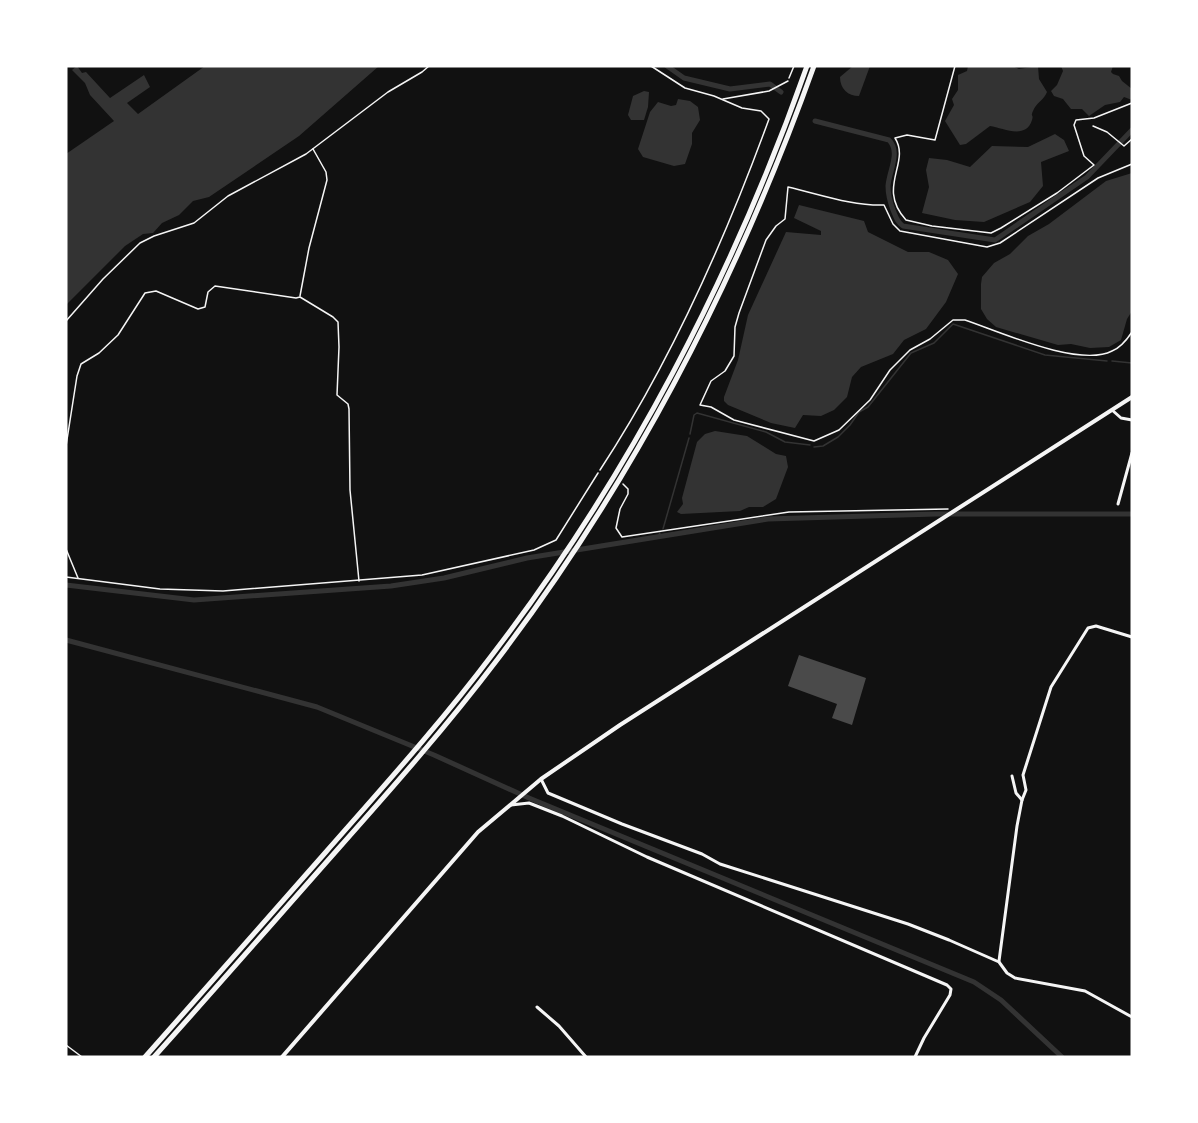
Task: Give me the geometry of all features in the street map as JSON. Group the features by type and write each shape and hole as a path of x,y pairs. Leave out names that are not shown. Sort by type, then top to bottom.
{"highway":[{"path":"154,1057 429,746 498,659 568,554 680,360 730,256 783,135 807,66"},
{"path":"145,1057 419,747 493,654 560,560 577,547 640,447 682,371 732,268 789,136 814,66"}],"main road":[{"path":"282,1057 478,832 530,787 620,725 1132,397"}],"street":[{"path":"1112,410 1121,418 1132,420"},
{"path":"1118,504 1132,453"},
{"path":"999,962 1022,798 1026,790 1022,781 1024,768 1051,687 1084,632 1090,627 1096,626 1132,637"},
{"path":"1012,777 1016,794 1022,798"},
{"path":"541,779 548,793 702,854 720,864 950,939 999,962 1006,973 1015,978 1085,991 1132,1017"},
{"path":"509,805 529,803 562,816 647,857 947,985 951,989 950,995 915,1057"},
{"path":"537,1007 559,1026 586,1057"}],"lane":[{"path":"600,470 632,421 707,270 769,119 761,111 742,108 722,99 685,88 651,66"},
{"path":"722,99 769,91 788,81"},
{"path":"1093,126 1107,132 1124,146 1132,139"}],"path":[{"path":"66,321 103,279 140,243 195,223 228,196 313,148 388,92 423,72 429,66"},
{"path":"788,81 794,66"},
{"path":"955,66 935,140 907,135 895,138 900,145 900,155 892,193 906,220 991,233 1001,228 1057,193 1094,165 1084,156 1074,125 1076,120 1094,118 1132,103"},
{"path":"300,297 309,248 327,180 326,172 313,148"},
{"path":"1132,164 1098,178 1000,243 987,247 900,231 893,224 884,205 848,201 788,187 785,219 776,226 766,240 739,313 735,327 734,356 725,371 711,381 700,405 711,407 734,420 814,441 838,430 870,400 890,370 910,350 930,339 953,320 964,320 1041,348 1092,355 1113,351 1132,332"},
{"path":"66,446 81,364 99,353 118,335 145,293 156,291 198,309 205,307 208,292 217,286 300,297 338,322 338,395 349,409 350,490 359,581"},
{"path":"66,577 160,589 223,591 422,575 539,548 556,540 600,470"},
{"path":"623,484 628,489 628,494 620,509 616,528 622,537 789,512 947,509"},
{"path":"66,549 78,578"},
{"path":"66,1045 82,1057"}],"shaded area":[{"path":"77,66 82,73 86,72 110,98 144,75 150,87 127,103 138,114 205,66 379,66 299,136 209,197 193,201 179,215 162,223 153,233 143,234 125,246 66,305 66,154 114,121 90,95 85,83 72,70"},
{"path":"853,66 870,66 859,96 845,91 840,81 840,77"},
{"path":"968,66 1012,66 1019,69 1038,66 1039,79 1047,92 1034,108 1032,120 1025,130 1014,131 990,126 966,144 960,145 945,121 954,105 952,99 958,90 958,75 967,71"},
{"path":"1061,66 1113,66 1111,72 1119,76 1132,89 1132,100 1124,97 1120,102 1105,105 1089,116 1082,109 1071,109 1063,99 1054,96 1051,91 1057,85 1063,71"},
{"path":"644,91 649,92 644,120 631,120 628,115 633,96"},
{"path":"678,99 690,101 698,107 700,120 692,133 692,144 685,164 674,166 643,157 638,149 650,112 658,102 671,106 676,105"},
{"path":"1055,134 1064,140 1069,151 1041,162 1043,186 1030,202 984,222 955,220 922,213 929,187 926,170 929,158 947,160 970,167 992,146 1028,147"},
{"path":"1132,173 1132,311 1127,319 1121,340 1109,347 1058,345 996,327 987,319 981,309 981,284 982,277 994,263 1010,254 1028,236 1049,224 1106,181"},
{"path":"799,205 864,221 868,232 908,252 929,252 948,260 958,274 946,302 926,329 904,340 893,354 861,367 852,377 847,397 834,410 821,416 803,415 795,428 771,423 728,405 724,397 738,360 748,315 786,232 821,235 821,231 794,218"},
{"path":"715,431 747,436 776,454 786,456 788,467 776,499 763,507 749,507 740,511 681,514 677,512 683,504 682,498 697,442 705,434"}],"building":[{"path":"799,655 866,678 852,725 832,718 837,704 788,686"}],"waterway":[{"path":"667,66 684,78 730,89 770,84 781,92"},
{"path":"815,121 889,140 894,150 888,186 889,195 896,217 903,226 995,240 1087,177 1132,130"},
{"path":"814,447 823,446 838,437 859,412 868,407 911,353 934,343 953,324 1045,355 1107,361"},
{"path":"1112,361 1132,363"},
{"path":"690,434 694,415 697,413 766,432 785,442 810,445"},
{"path":"663,529 689,438"},
{"path":"66,585 194,600 391,586 444,578 527,558 768,519 935,514 1132,514"},
{"path":"657,538 660,533"},
{"path":"66,640 317,707 434,755 529,798 974,982 1001,1000 1062,1057"}]}
